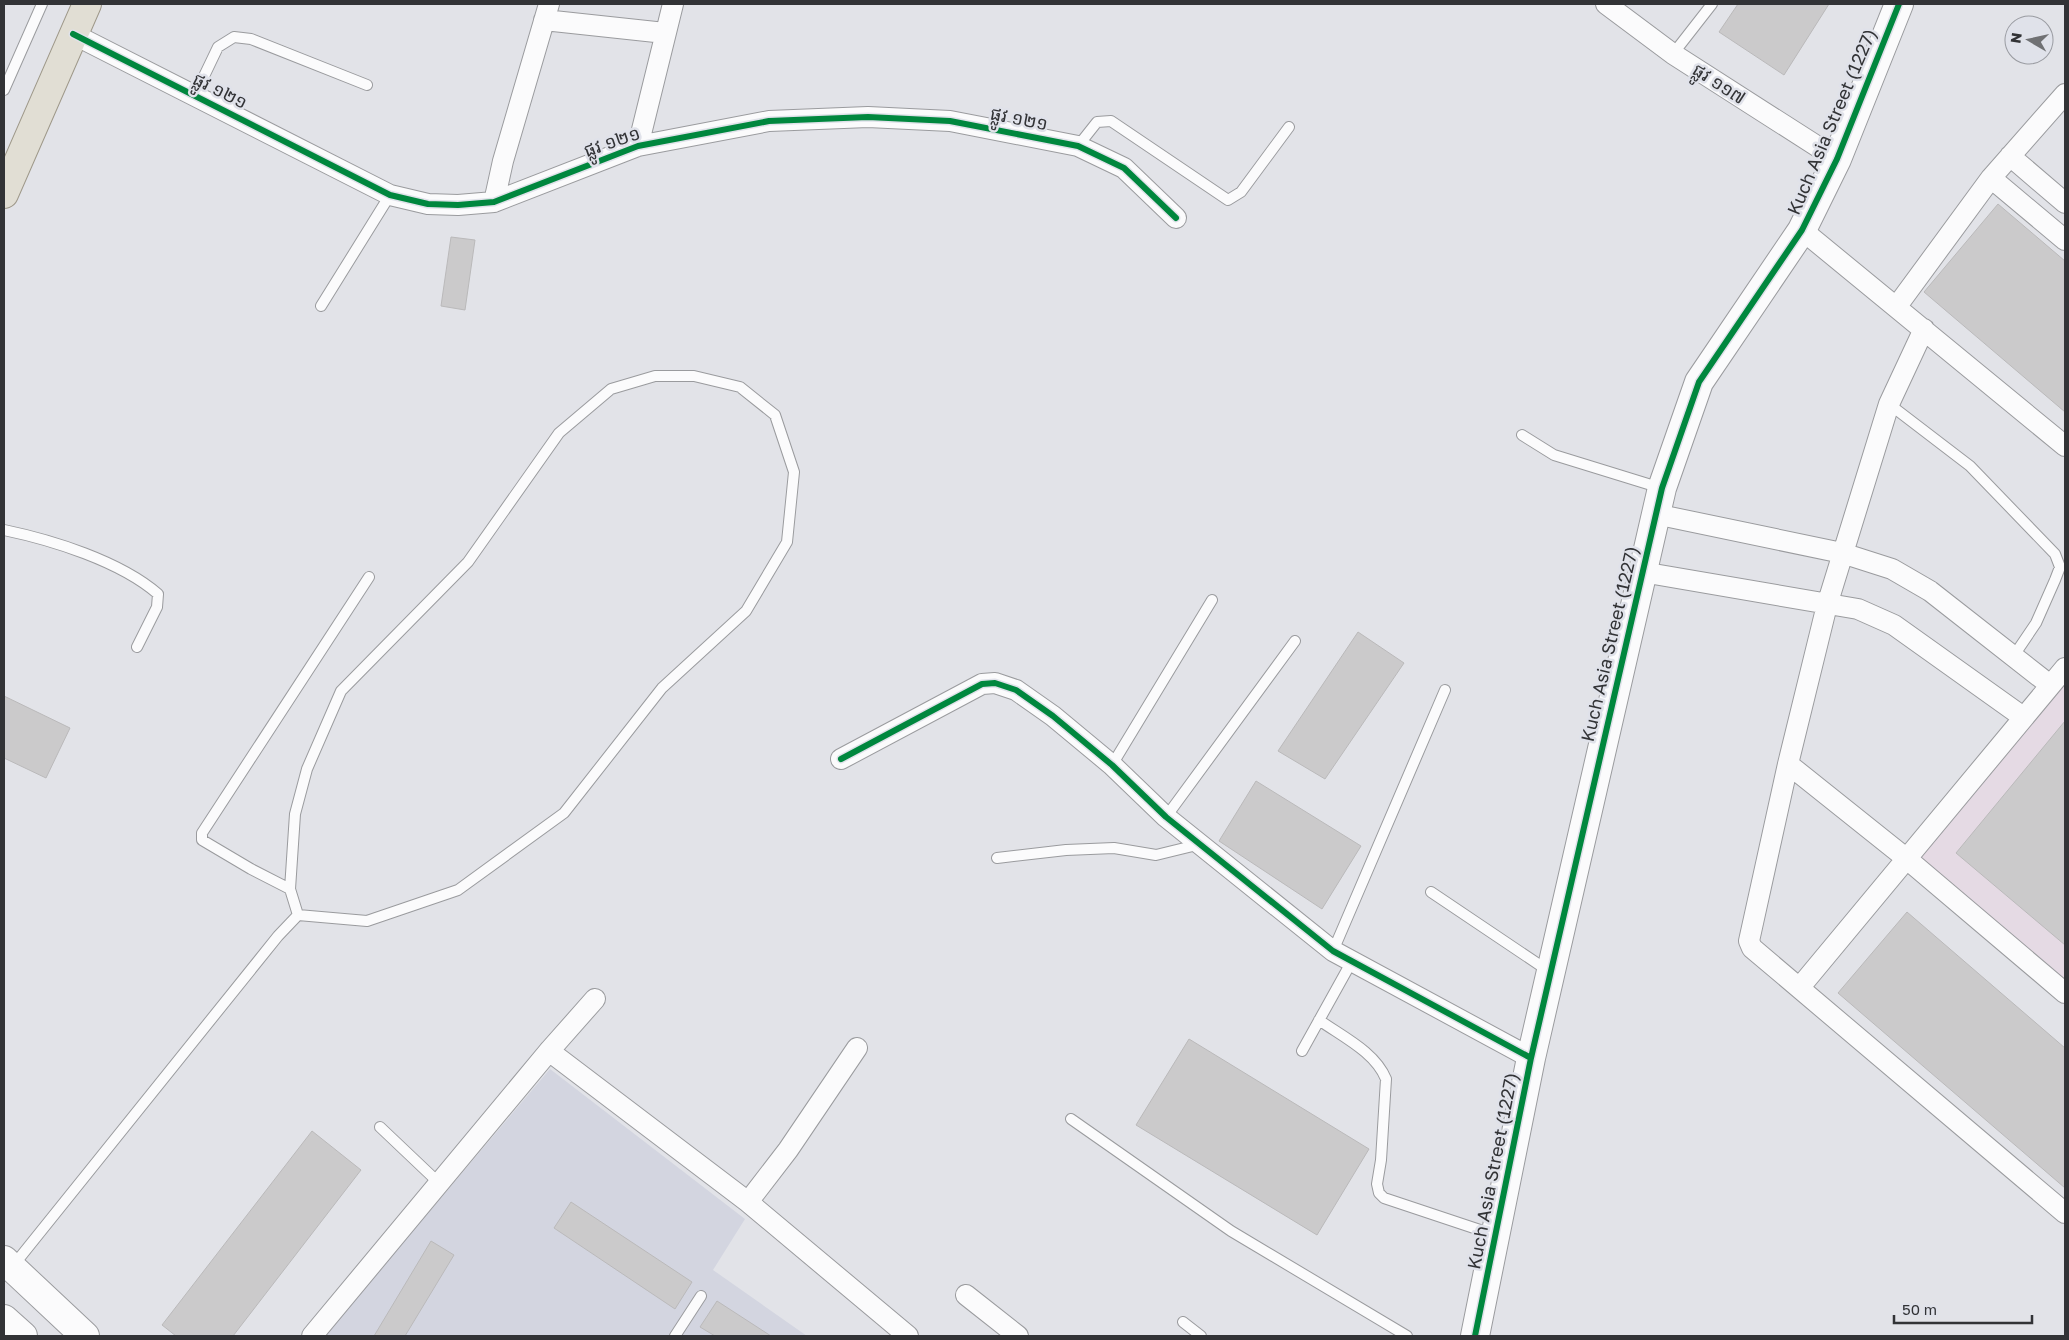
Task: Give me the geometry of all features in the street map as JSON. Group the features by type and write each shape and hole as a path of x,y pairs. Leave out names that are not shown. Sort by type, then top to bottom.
{"main road":[{"path":"4,194 87,4"}],"street":[{"path":"638,146 673,4"},
{"name":"ផ្លូវ ១១៧","path":"1606,4 1673,54 1837,159"},
{"name":"Kuch Asia Street (1227)","path":"1475,1336 1532,1058 1654,514 1662,488 1699,382 1802,230 1837,159 1899,4"},
{"path":"494,202 503,161 546,12 665,33"},
{"name":"ផ្លូវ ១២១","path":"74,34 390,195 428,204 458,205 494,202 638,146 769,122 868,117 950,122 1078,146 1124,168 1176,218"},
{"path":"1897,306 1991,178 2065,94"},
{"path":"2010,156 2065,203"},
{"path":"1991,178 2065,240"},
{"path":"1802,230 1897,306 2065,446"},
{"path":"1924,329 1889,404 1827,605 1788,764 1749,941 1752,948 2065,1213"},
{"path":"1654,514 1842,553 1892,569 1930,591 2050,686"},
{"path":"1642,572 1858,609 1894,625 2023,717"},
{"path":"1800,987 2065,668"},
{"path":"841,759 982,684 995,683 1016,690 1053,716 1112,765 1166,817 1333,951 1532,1058"},
{"path":"1788,764 1907,859 2065,993"},
{"path":"312,1336 549,1051 595,999"},
{"path":"748,1202 788,1150 857,1048"},
{"path":"549,1051 748,1202 908,1336"},
{"path":"6,1268 85,1336"},
{"path":"966,1295 1018,1336"},
{"path":"4,1319 22,1336"}],"lane":[{"path":"4,90 42,4"},
{"path":"1673,54 1712,4"},
{"path":"195,95 218,47 234,37 251,39 367,85"},
{"path":"1078,146 1097,122 1110,121 1228,200 1241,192 1289,127"},
{"path":"320,306 390,195"},
{"path":"655,376 694,376 740,387 775,415 794,472 787,542 746,611 662,688 564,813 458,890 367,922 298,915 290,888 295,814 307,769 341,691 468,562 559,434 612,389 655,376"},
{"path":"1889,404 1970,466 2055,554 2060,567 2055,580 2036,623 2013,657"},
{"path":"1522,435 1554,455 1662,488"},
{"path":"4,530 60,544 111,565 158,594 157,606 137,647"},
{"path":"290,888 250,869 202,840 202,833 369,577"},
{"path":"1112,765 1212,600"},
{"path":"1166,817 1295,641"},
{"path":"1333,951 1446,690"},
{"path":"997,858 1066,850 1114,848 1156,855 1200,844"},
{"path":"1430,892 1551,972"},
{"path":"6,1268 278,936 298,915"},
{"path":"1302,1051 1352,961"},
{"path":"1319,1020 1374,1058 1382,1068 1386,1079 1381,1160 1377,1184 1379,1193 1384,1198 1496,1236"},
{"path":"1071,1120 1231,1231 1407,1336"},
{"path":"380,1127 439,1183"},
{"path":"675,1336 701,1296"},
{"path":"1183,1322 1201,1336"}],"shaded area":[{"path":"2065,666 2065,995 1902,858"},
{"path":"550,1069 745,1219 713,1270 807,1336 324,1336"}],"building":[{"path":"1738,4 1829,4 1784,75 1719,32"},
{"path":"1998,204 2065,261 2065,412 1924,292"},
{"path":"451,237 475,240 465,310 441,306"},
{"path":"1358,632 1404,663 1325,779 1278,751"},
{"path":"4,696 70,728 46,778 4,758"},
{"path":"2065,721 2065,945 1956,853"},
{"path":"1256,781 1361,846 1322,909 1219,841"},
{"path":"1907,912 2065,1048 2065,1188 1838,993"},
{"path":"1189,1039 1369,1149 1317,1235 1136,1125"},
{"path":"312,1131 361,1170 233,1336 176,1336 162,1325"},
{"path":"571,1202 692,1282 675,1309 554,1228"},
{"path":"431,1241 454,1255 405,1336 374,1336"},
{"path":"717,1301 771,1336 715,1336 700,1327"}],"cycle path":[{"path":"1475,1336 1531,1058 1662,488 1699,382 1802,230 1837,159 1899,4"},
{"path":"73,34 390,195 428,204 458,205 494,202 638,146 769,121 868,117 950,121 1078,146 1124,168 1176,218"},
{"path":"841,759 982,684 995,683 1016,690 1053,716 1112,765 1166,817 1333,951 1531,1058"}]}
